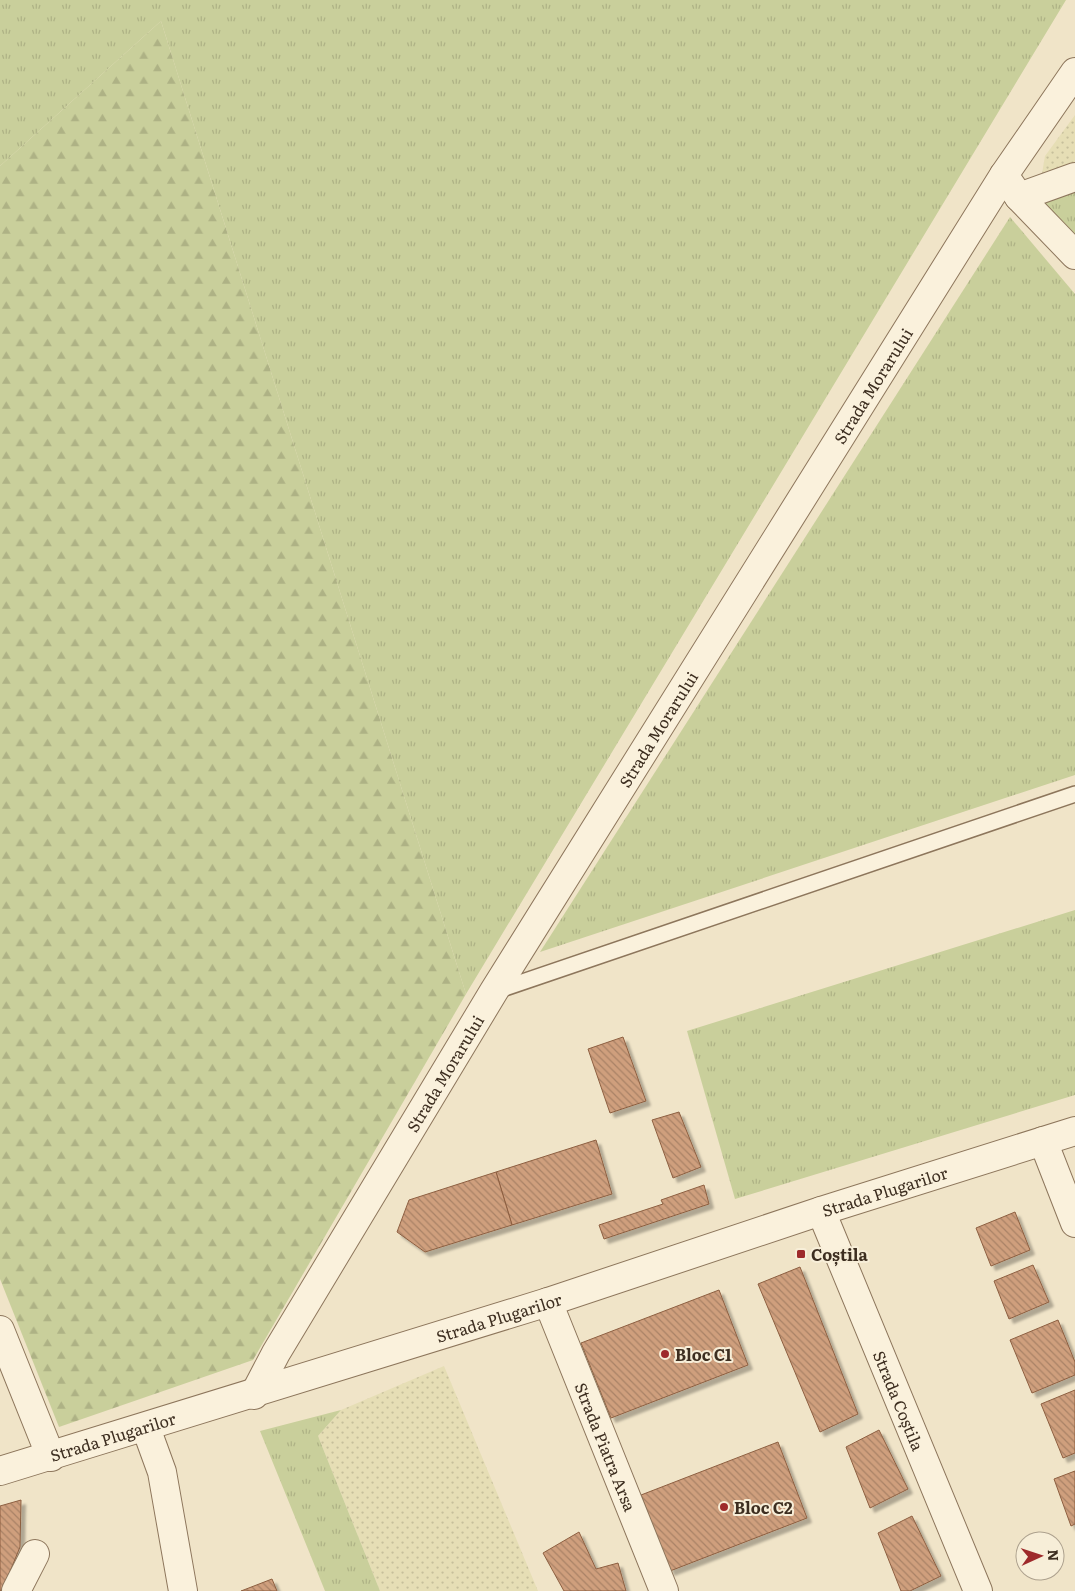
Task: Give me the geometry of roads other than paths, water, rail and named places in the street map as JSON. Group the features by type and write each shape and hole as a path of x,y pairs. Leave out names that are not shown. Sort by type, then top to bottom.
{"street":[{"name":"Strada Morarului","path":"254,1395 276,1353 494,992 1004,175 1075,72"},
{"path":"1004,175 1018,197 1075,255"},
{"path":"1018,197 1075,177"},
{"name":"Strada Plugarilor","path":"0,1330 51,1457 548,1302 821,1211 1075,1131"},
{"path":"1043,1141 1075,1223"},
{"name":"Strada Coștila","path":"821,1211 978,1591"},
{"name":"Strada Piatra Arsa","path":"548,1302 664,1591"},
{"path":"146,1428 162,1472 183,1591"},
{"path":"0,1471 51,1457"},
{"path":"16,1591 36,1554"}],"lane":[{"path":"494,992 1075,794"}],"place":[{"name":"Coștila","path":"801,1254"},
{"name":"Bloc C1","path":"665,1354"},
{"name":"Bloc C2","path":"724,1507"}]}
